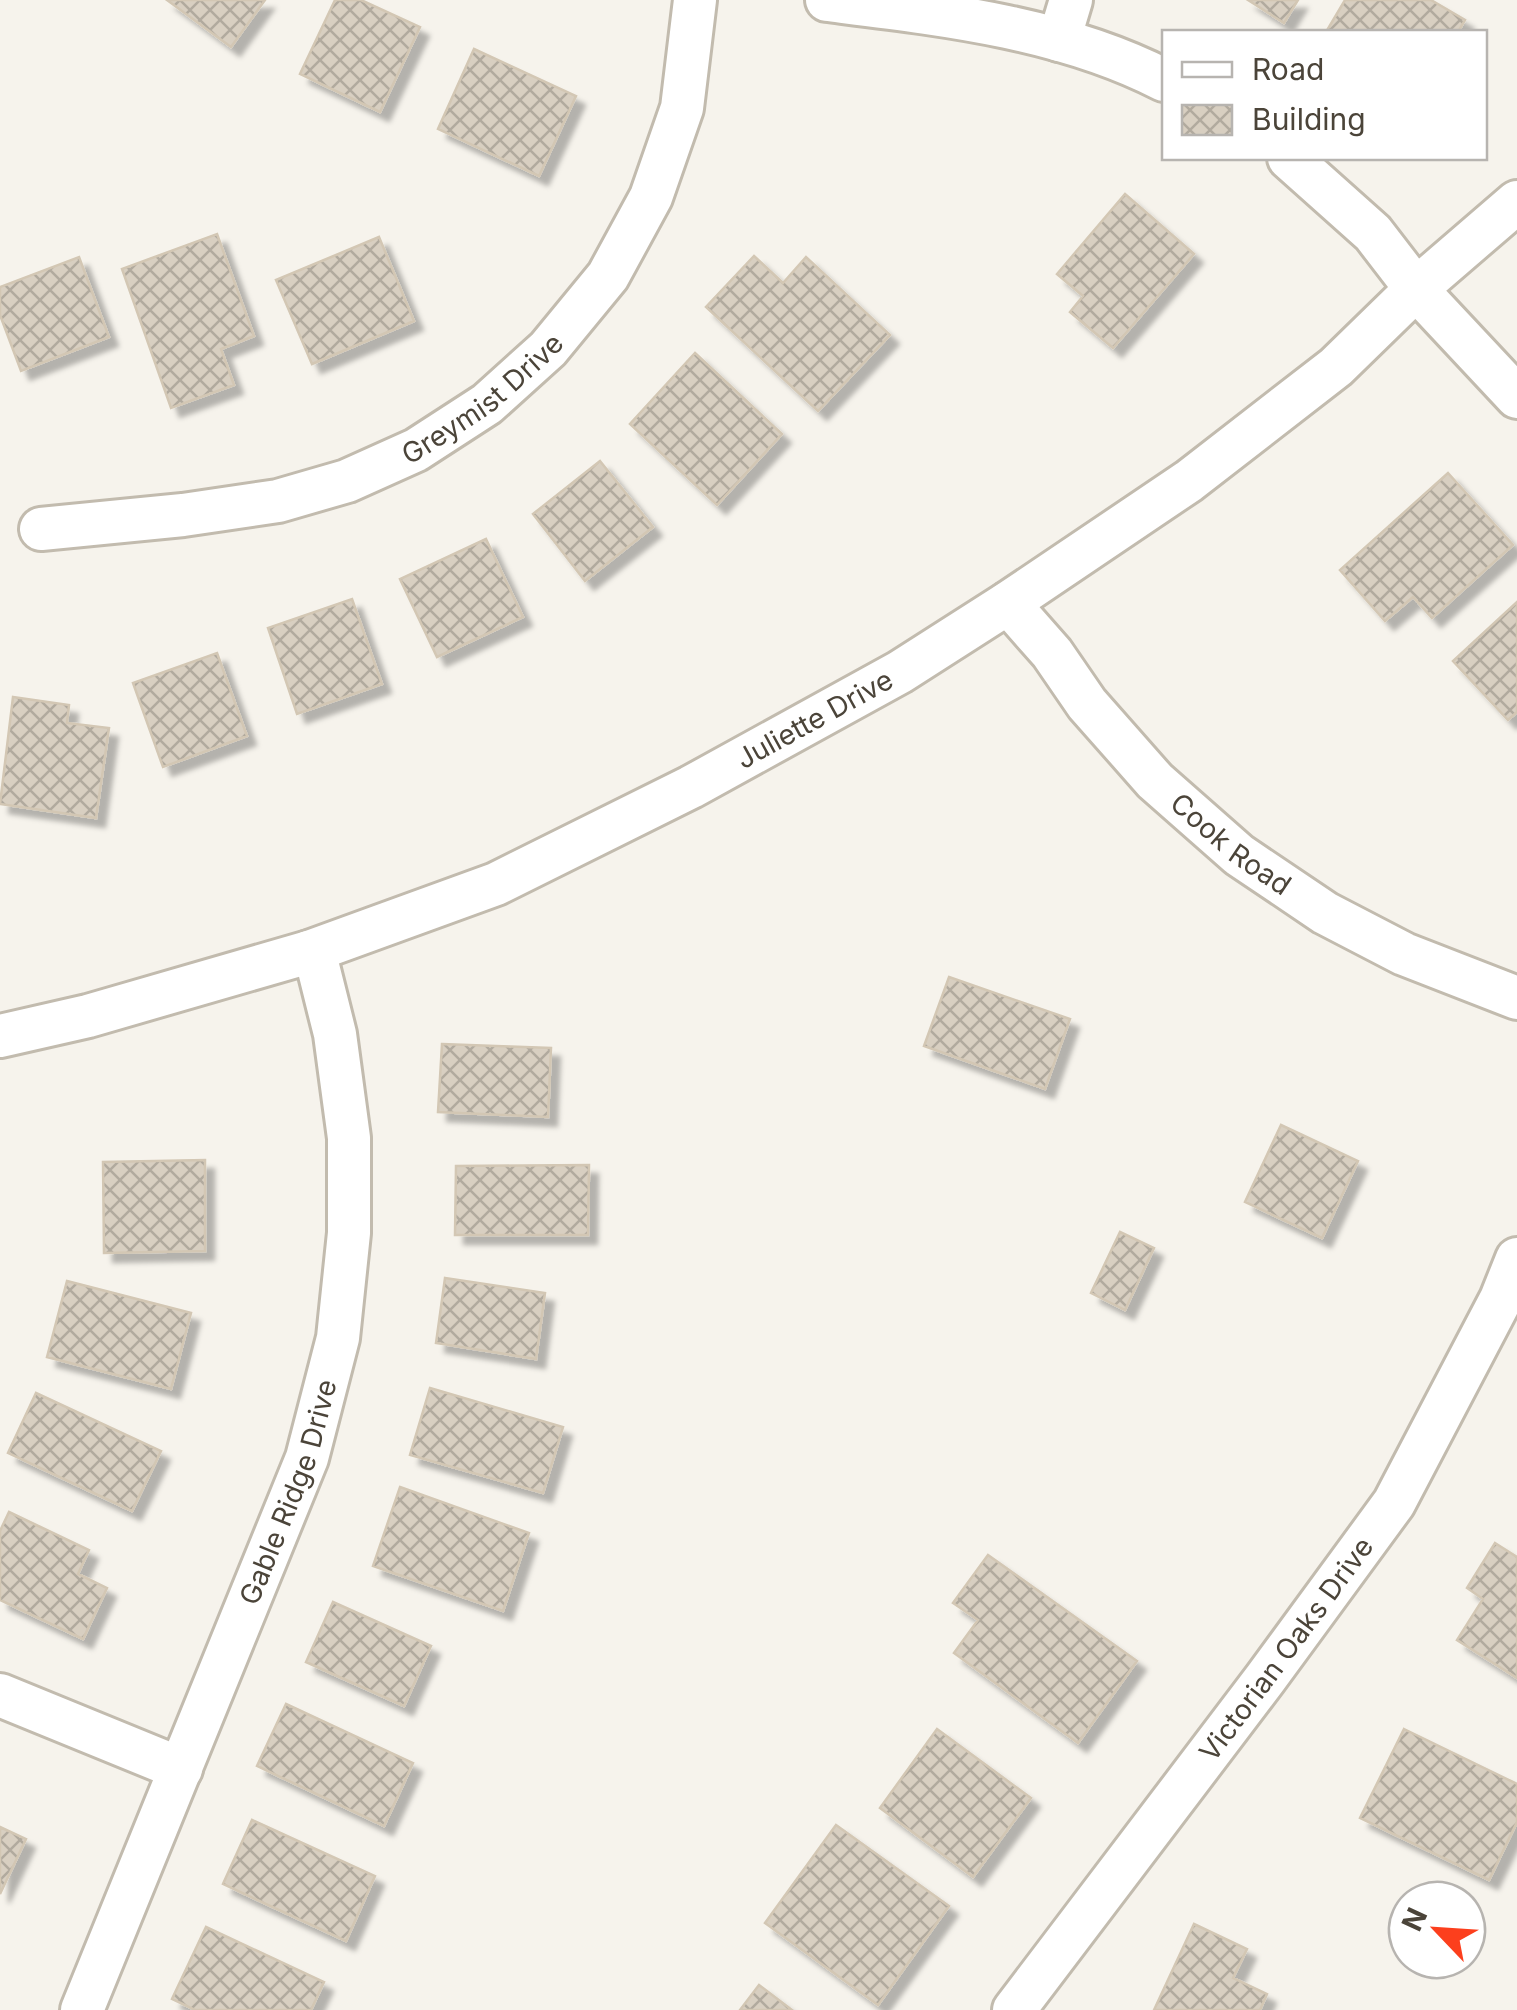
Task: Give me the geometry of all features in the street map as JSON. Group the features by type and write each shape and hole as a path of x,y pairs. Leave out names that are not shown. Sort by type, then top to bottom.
{"street":[{"name":"Greymist Drive","path":"41,529 278,502 346,481 416,450 487,404 548,349 608,276 651,197 682,108 695,0"},
{"path":"827,0 958,16 1065,20 1162,79"},
{"path":"1290,160 1373,233 1416,289 1517,397"},
{"name":"Juliette Drive","path":"0,1036 88,1016 308,952 496,884 691,786 900,672 1189,481 1336,367 1416,289 1517,202"},
{"name":"Cook Road","path":"1008,603 1052,653 1087,704 1155,781 1239,856 1340,922 1404,954 1517,998"},
{"name":"Gable Ridge Drive","path":"82,2010 307,1458 338,1338 349,1234 349,1138 335,1034 318,966 308,952"},
{"name":"Victorian Oaks Drive","path":"1014,2010 1394,1502 1502,1299 1517,1259"},
{"path":"0,1695 181,1769"}],"building":[{"path":"167,0 265,0 231,47"},
{"path":"335,0 361,0 420,27 380,112 300,74"},
{"path":"1248,0 1298,0 1284,23"},
{"path":"1345,0 1431,0 1465,20 1459,30 1327,30"},
{"path":"474,49 576,96 539,176 438,129"},
{"path":"1125,194 1194,254 1113,348 1070,312 1083,296 1057,274"},
{"path":"217,234 254,336 221,349 234,385 171,408 122,269"},
{"path":"379,237 414,321 312,364 276,280"},
{"path":"754,256 783,283 806,257 890,335 818,411 706,307"},
{"path":"79,257 109,337 21,371 0,315 0,287"},
{"path":"695,353 782,434 717,505 630,424"},
{"path":"600,461 653,527 585,581 533,514"},
{"path":"1448,473 1513,545 1432,618 1413,597 1385,621 1340,570"},
{"path":"486,539 523,617 437,657 400,579"},
{"path":"352,599 382,684 297,714 268,628"},
{"path":"1517,602 1517,712 1508,720 1453,661"},
{"path":"217,653 247,736 163,767 133,683"},
{"path":"13,697 69,705 67,723 109,728 96,818 0,804"},
{"path":"949,977 1070,1019 1045,1089 924,1046"},
{"path":"442,1044 551,1048 548,1117 438,1112"},
{"path":"1281,1125 1358,1161 1322,1238 1245,1202"},
{"path":"205,1160 205,1251 104,1253 103,1162"},
{"path":"589,1165 588,1235 455,1235 456,1166"},
{"path":"1120,1232 1154,1248 1125,1310 1091,1293"},
{"path":"445,1278 545,1293 536,1359 436,1343"},
{"path":"67,1281 191,1313 171,1389 47,1357"},
{"path":"430,1388 563,1427 543,1493 410,1455"},
{"path":"36,1393 161,1451 132,1511 8,1453"},
{"path":"400,1487 529,1533 503,1611 373,1566"},
{"path":"9,1512 89,1550 78,1574 107,1588 83,1639 0,1600 0,1531"},
{"path":"1495,1543 1517,1557 1517,1678 1457,1640 1483,1599 1467,1588"},
{"path":"988,1555 1137,1661 1078,1743 954,1653 978,1620 953,1603"},
{"path":"333,1602 431,1646 404,1706 306,1662"},
{"path":"286,1704 413,1763 384,1826 257,1766"},
{"path":"937,1729 1031,1798 973,1877 880,1808"},
{"path":"1404,1729 1517,1784 1517,1822 1489,1880 1360,1818"},
{"path":"252,1820 375,1876 346,1941 223,1884"},
{"path":"836,1825 949,1906 878,2005 765,1923"},
{"path":"0,1827 26,1839 0,1894"},
{"path":"1194,1924 1247,1949 1233,1978 1267,1994 1260,2010 1154,2010"},
{"path":"206,1927 324,1982 311,2010 195,2010 172,1999"},
{"path":"759,1985 792,2010 740,2010"}]}
